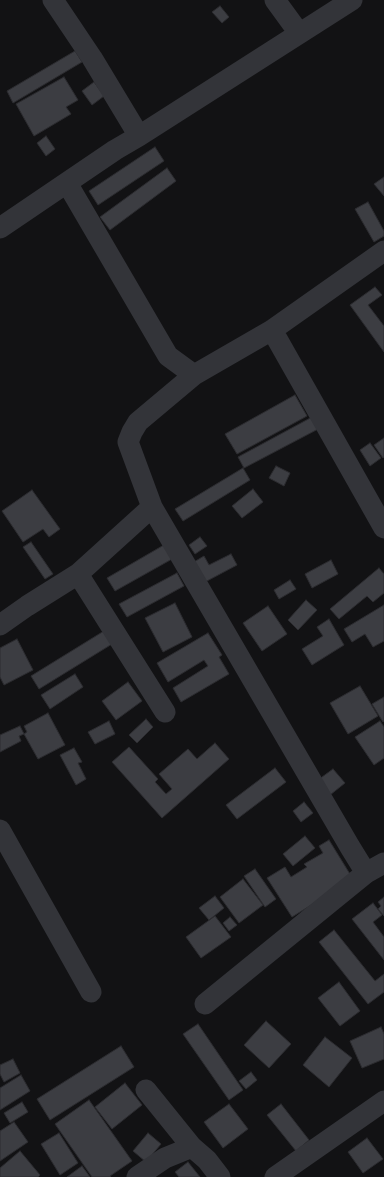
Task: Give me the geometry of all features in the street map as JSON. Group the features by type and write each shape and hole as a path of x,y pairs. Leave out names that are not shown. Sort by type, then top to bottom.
{"street":[{"path":"53,0 92,58 139,136"},
{"path":"275,0 299,33"},
{"path":"0,228 115,150 352,0"},
{"path":"67,184 168,356 194,375"},
{"path":"205,1004 375,868 346,840 152,507 128,442 138,422 194,375 272,330 384,251"},
{"path":"272,330 384,528"},
{"path":"0,625 78,574 152,507"},
{"path":"78,574 165,712"},
{"path":"0,830 91,992"},
{"path":"146,1090 192,1147 207,1160 220,1177"},
{"path":"275,1177 384,1101"},
{"path":"138,1177 165,1158 192,1147"}],"building":[{"path":"220,6 229,17 222,23 212,12"},
{"path":"75,51 82,62 13,103 7,91"},
{"path":"64,77 78,100 66,107 71,114 34,136 16,104"},
{"path":"94,82 104,96 92,105 82,91"},
{"path":"46,136 55,149 46,156 37,143"},
{"path":"155,147 164,161 98,205 89,191"},
{"path":"167,168 176,181 110,230 100,217"},
{"path":"384,177 384,196 374,184"},
{"path":"368,202 384,231 384,236 374,242 355,209"},
{"path":"375,287 382,295 368,305 384,326 384,352 350,305"},
{"path":"295,395 307,416 237,454 225,434"},
{"path":"314,416 320,428 244,468 238,457"},
{"path":"384,438 384,457 383,458 374,445"},
{"path":"370,443 381,458 370,466 360,450"},
{"path":"276,466 290,473 284,486 269,478"},
{"path":"243,468 250,480 183,521 175,509"},
{"path":"253,489 263,502 242,518 232,506"},
{"path":"32,490 60,529 49,537 43,529 23,542 2,511"},
{"path":"200,537 207,546 195,554 189,545"},
{"path":"31,542 53,574 45,579 23,547"},
{"path":"164,545 172,559 115,591 107,578"},
{"path":"231,554 237,565 205,582 194,562 204,556 209,565"},
{"path":"331,560 338,574 312,588 305,574"},
{"path":"379,568 384,574 384,593 373,602 367,596 339,619 330,609"},
{"path":"177,573 184,586 127,617 119,604"},
{"path":"290,580 296,589 279,599 274,590"},
{"path":"306,600 317,610 298,630 288,620"},
{"path":"175,603 192,637 163,652 145,618"},
{"path":"384,605 384,641 373,647 365,634 352,642 344,629"},
{"path":"268,606 287,634 262,651 243,623"},
{"path":"329,619 344,645 312,665 302,649 323,636 317,627"},
{"path":"104,631 112,644 39,689 31,676"},
{"path":"208,633 222,655 219,657 229,674 181,702 173,688 208,666 204,660 168,682 157,663"},
{"path":"17,639 33,670 4,685 0,677 0,648"},
{"path":"75,674 83,687 50,709 41,695"},
{"path":"128,682 142,701 116,720 102,701"},
{"path":"360,686 378,716 348,734 330,703"},
{"path":"384,697 384,721 383,722 372,704"},
{"path":"48,713 65,745 38,759 24,734 27,732 24,726"},
{"path":"146,719 153,727 137,743 129,735"},
{"path":"109,721 115,734 95,744 88,732"},
{"path":"380,721 384,727 384,758 374,765 355,737"},
{"path":"20,726 24,734 19,736 21,741 0,752 0,735"},
{"path":"215,743 229,759 162,818 112,762 129,747 158,779 155,782 166,794 172,789 159,774 188,749 197,759"},
{"path":"74,748 82,762 78,763 86,779 76,785 60,755"},
{"path":"275,768 286,782 237,819 226,805"},
{"path":"333,769 345,783 330,795 318,780"},
{"path":"304,802 313,813 301,822 293,811"},
{"path":"305,836 315,848 293,866 283,854"},
{"path":"329,840 353,879 292,917 267,878 285,867 291,877 307,867 304,864 323,853 319,846"},
{"path":"255,869 276,899 265,907 244,876"},
{"path":"243,879 263,905 239,923 220,897"},
{"path":"215,896 224,908 209,920 199,908"},
{"path":"384,897 384,916 378,909 381,906 378,902"},
{"path":"373,903 382,915 373,922 384,937 384,960 352,919"},
{"path":"215,916 231,937 201,958 186,937"},
{"path":"230,917 237,925 229,931 223,923"},
{"path":"334,930 375,981 384,974 384,992 368,1004 319,942"},
{"path":"339,982 360,1011 340,1026 318,998"},
{"path":"266,1021 291,1044 269,1068 244,1045"},
{"path":"198,1024 243,1090 229,1100 183,1034"},
{"path":"381,1027 384,1034 384,1059 362,1068 350,1041"},
{"path":"325,1037 352,1058 329,1087 303,1065"},
{"path":"121,1046 134,1067 50,1120 37,1099"},
{"path":"13,1059 20,1073 4,1082 0,1074 0,1065"},
{"path":"251,1072 257,1080 246,1089 239,1081"},
{"path":"21,1075 30,1091 0,1110 0,1088"},
{"path":"125,1083 142,1105 112,1129 95,1107"},
{"path":"89,1100 132,1161 110,1176 111,1177 92,1177 55,1124"},
{"path":"22,1102 28,1112 10,1123 4,1113"},
{"path":"229,1104 248,1129 223,1148 204,1122"},
{"path":"281,1104 309,1140 296,1151 267,1115"},
{"path":"14,1122 28,1142 0,1161 0,1131"},
{"path":"59,1133 78,1163 60,1175 41,1144"},
{"path":"148,1133 161,1144 146,1162 133,1151"},
{"path":"367,1138 383,1159 363,1173 348,1152"},
{"path":"20,1151 40,1175 38,1177 0,1177 0,1168"},
{"path":"188,1162 200,1177 179,1177 175,1172"},
{"path":"82,1166 90,1177 67,1177"}]}
